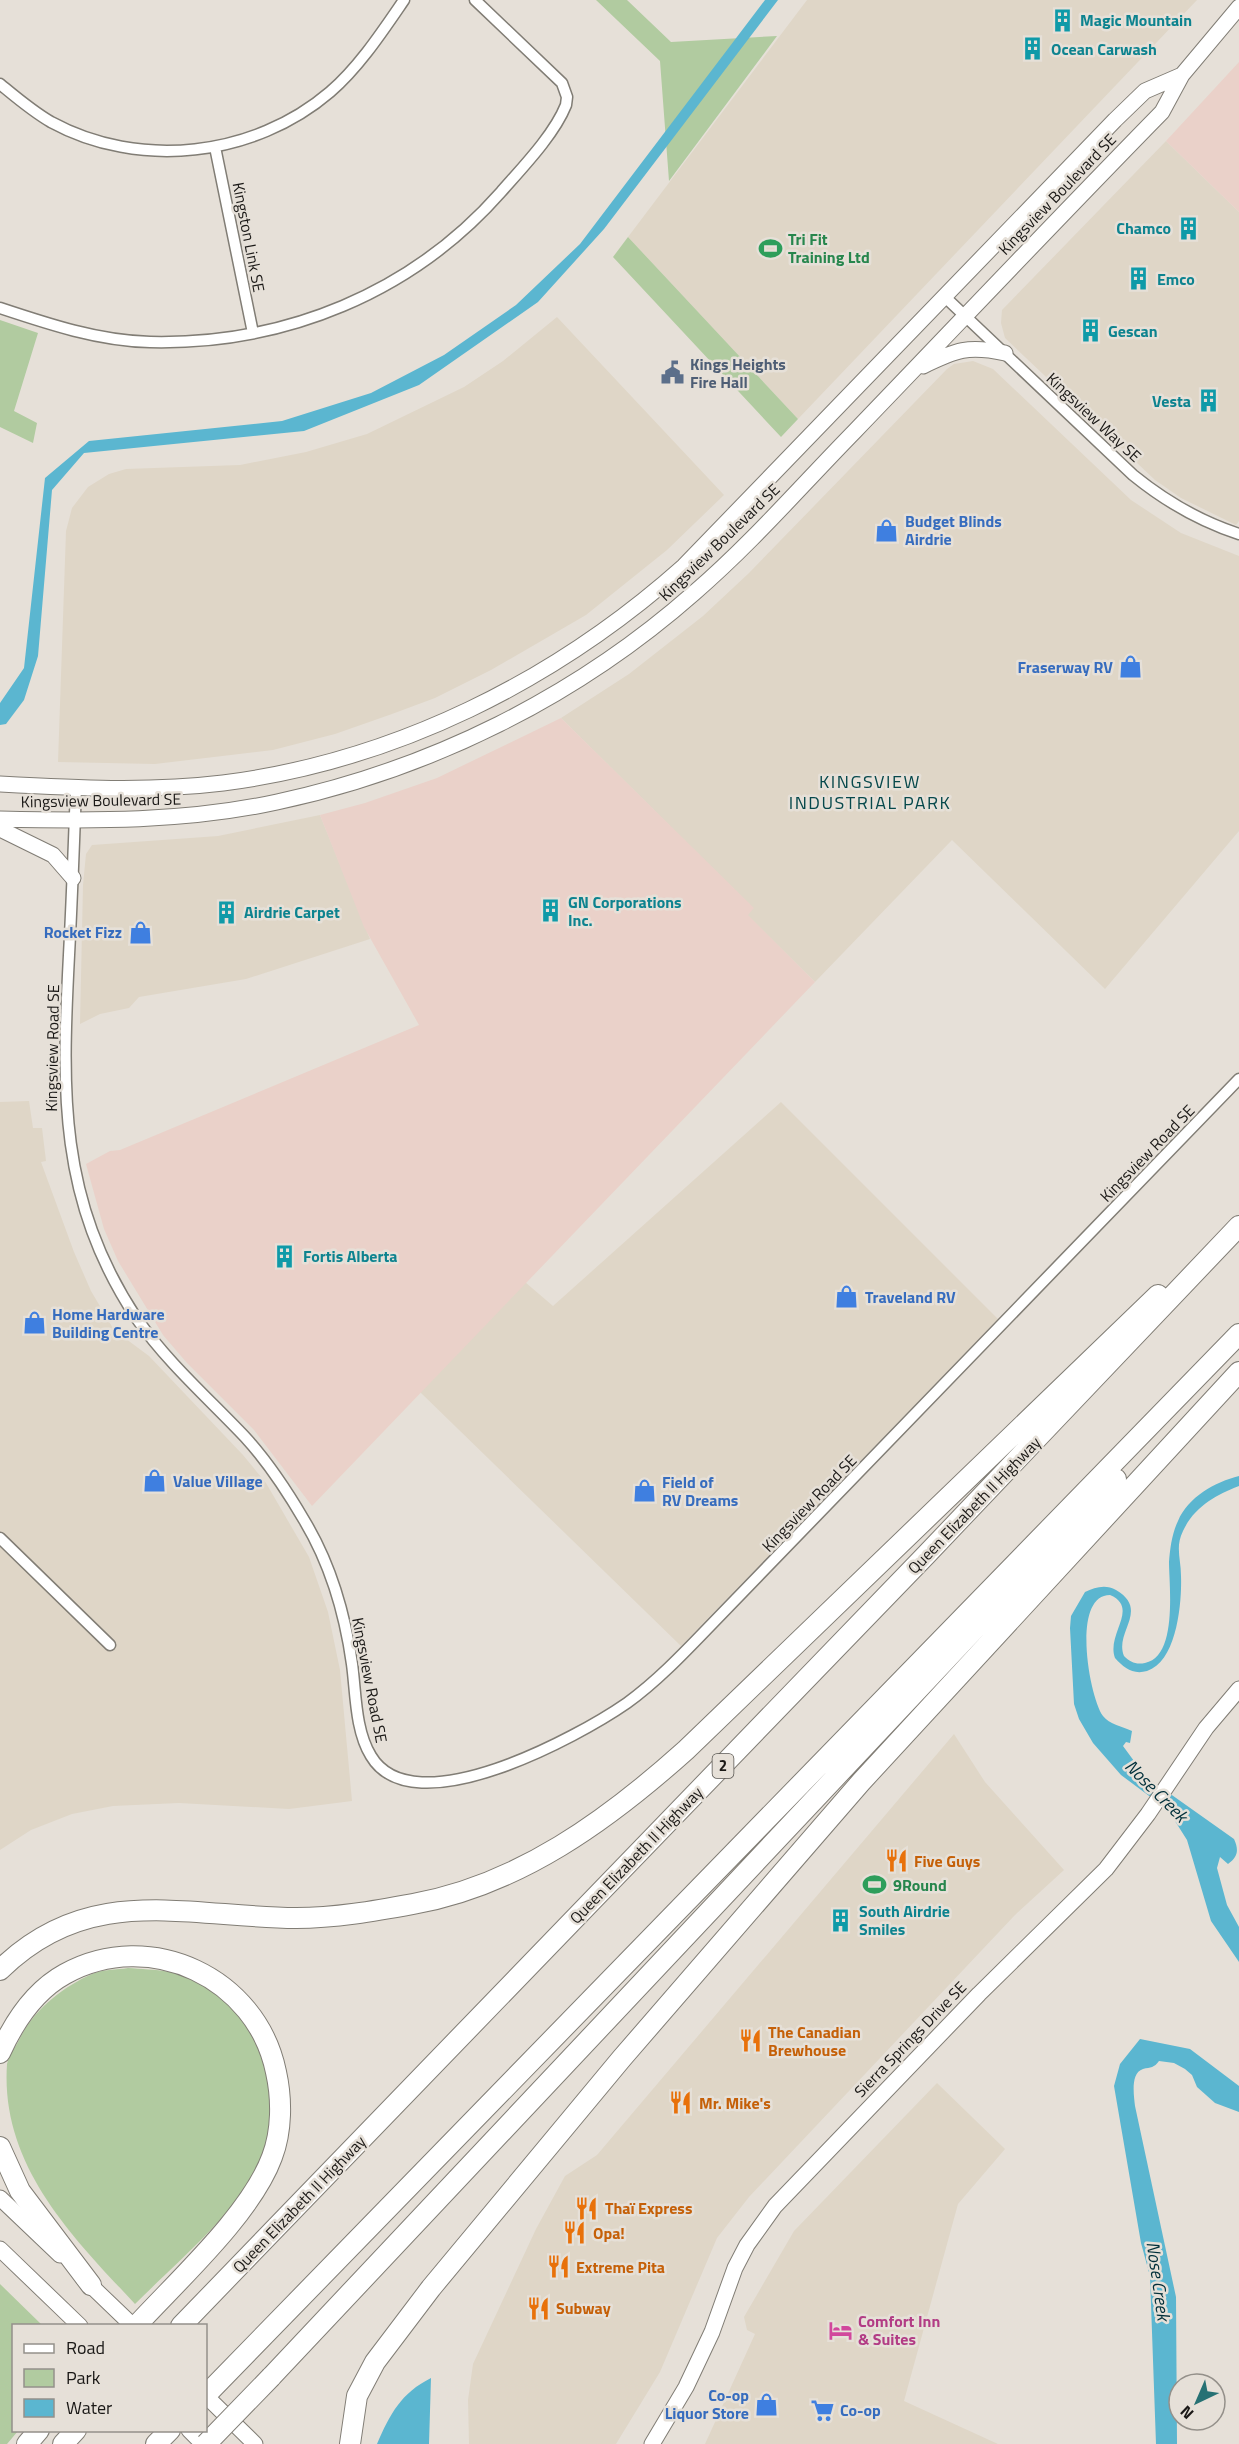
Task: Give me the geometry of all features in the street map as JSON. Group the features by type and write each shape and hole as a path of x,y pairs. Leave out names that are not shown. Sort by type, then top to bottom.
{"highway":[{"path":"0,1970 18,1952 45,1935 74,1921 117,1911 166,1910 298,1918 347,1914 415,1904 462,1891 515,1871 609,1816 686,1750 1094,1354 1239,1220"},
{"name":"Queen Elizabeth II Highway","path":"182,2324 934,1547 1239,1226"},
{"path":"207,2394 1239,1334"},
{"path":"205,2444 271,2377 1019,1583 1139,1454 1239,1341"},
{"path":"350,2444 357,2396 375,2362 431,2288 622,2058 861,1782 1239,1372"},
{"path":"0,2053 17,2019 48,1986 64,1975 88,1964 113,1957 158,1958 183,1964 223,1985 241,2001 256,2020 268,2041 280,2087 278,2134 266,2172 249,2200 135,2324"},
{"path":"0,2147 20,2191 91,2284"},
{"path":"27,2444 37,2432"},
{"path":"63,2444 74,2432"},
{"path":"156,2444 168,2432"}],"main road":[{"name":"Kingsview Boulevard SE","path":"0,819 75,820 197,816 322,792 427,757 542,703 619,653 697,591 1162,112 1182,75 1239,7"},
{"name":"Kingsview Boulevard SE","path":"0,784 76,788 171,787 211,784 310,768 396,740 449,719 528,680 615,624 684,566 1145,91 1182,75"},
{"path":"915,369 963,350 978,347 1005,353"},
{"path":"0,829 53,855 73,878"},
{"name":"Sierra Springs Drive SE","path":"652,2444 686,2387 712,2332 735,2268 747,2245 775,2206 979,1994 1093,1883 1148,1814 1206,1728 1239,1689"},
{"path":"0,2198 133,2324"},
{"path":"0,2249 79,2324"},
{"path":"207,2396 255,2444"},
{"path":"191,2432 205,2444"}],"street":[{"path":"0,84 27,107 52,122 104,143 150,151 215,147 273,128 329,93 351,71 404,0"},
{"path":"0,308 64,328 148,342 204,340 289,327 351,304 403,277 477,219 521,170 562,114 567,98 562,83 475,0"},
{"name":"Kingston Link SE","path":"215,147 253,333"},
{"name":"Kingsview Way SE","path":"945,297 1122,466 1157,495 1189,514 1239,534"},
{"name":"Kingsview Road SE","path":"76,788 65,1109 71,1158 90,1227 113,1280 147,1333 179,1371 247,1440 269,1466 307,1524 327,1567 343,1615 366,1747 381,1770 407,1783 423,1785 452,1781 521,1758 602,1718 642,1691 707,1629 1239,1079"},
{"path":"0,1538 110,1645"}],"shaded area":[{"path":"807,0 1197,0 798,419 628,237"},
{"path":"1239,62 1239,212 1166,141"},
{"path":"1166,141 1239,212 1239,521 1236,525 1181,498 1155,480 1005,338 1001,323 1002,310"},
{"path":"557,317 724,495 667,550 586,615 491,670 435,698 335,734 273,750 155,764 58,762 66,531 72,508 88,487 109,474 126,469 240,465 306,452 367,434 464,387 503,361"},
{"path":"973,361 993,369 1131,500 1181,533 1239,556 1239,831 1105,989 952,840 815,982 747,915 753,908 561,718 629,674 703,616 749,573 947,369 954,364"},
{"path":"561,718 754,908 748,915 815,982 312,1506 254,1430 187,1363 163,1335 118,1261 104,1229 86,1164 110,1151 120,1150 419,1025 364,927 320,815 365,803 437,778"},
{"path":"320,815 370,939 246,979 139,997 129,1008 100,1014 80,1024 83,885 86,854 92,845 218,836"},
{"path":"29,1101 33,1128 42,1128 46,1161 41,1162 74,1252 91,1291 114,1330 149,1356 243,1455 266,1483 309,1557 328,1612 340,1670 352,1801 289,1809 179,1803 113,1806 72,1814 31,1830 0,1850 0,1102"},
{"path":"781,1102 998,1319 681,1646 420,1392 525,1282 553,1306"},
{"path":"954,1734 985,1782 1064,1870 1015,1915 749,2197 717,2238 660,2372 616,2444 469,2444 468,2400 473,2364 536,2229 565,2176 597,2155"},
{"path":"937,2083 1005,2149 958,2204 904,2401 998,2444 705,2444 755,2334 747,2330 744,2317 794,2231"}],"green space":[{"path":"596,0 627,0 671,42 777,36 669,181 660,61"},
{"path":"628,237 798,419 781,437 613,257"},
{"path":"0,320 38,333 14,411 37,423 33,443 0,427"},
{"path":"128,1968 189,1976 207,1985 230,2003 248,2025 261,2048 270,2074 273,2100 271,2127 263,2154 250,2181 212,2229 135,2304 66,2226 28,2167 15,2135 8,2101 7,2064 27,2026 51,1999 96,1972"},
{"path":"0,2284 41,2324 12,2324 12,2432 17,2432 7,2444 0,2444"}],"water":[{"path":"765,0 778,0 604,229 538,302 419,385 304,431 84,453 52,490 38,656 24,700 6,724 0,725 0,703 24,668 45,478 89,441 282,421 371,393 444,355 516,305 580,244"},
{"name":"Nose Creek","path":"1239,1476 1239,1486 1206,1503 1193,1515 1183,1531 1179,1548 1181,1587 1179,1615 1176,1630 1165,1656 1147,1671 1137,1672 1125,1668 1115,1658 1113,1649 1122,1607 1118,1600 1110,1595 1098,1599 1090,1611 1087,1648 1089,1669 1098,1705 1106,1719 1132,1731 1130,1743 1126,1742 1123,1746 1145,1776 1234,1839 1237,1847 1236,1856 1228,1864 1220,1857 1217,1868 1227,1905 1239,1927 1239,1962 1211,1921 1187,1840 1168,1810 1121,1775 1093,1743 1079,1719 1074,1704 1070,1628 1071,1616 1085,1592 1100,1587 1112,1588 1126,1598 1130,1605 1131,1613 1123,1638 1124,1656 1139,1664 1156,1658 1163,1648 1167,1634 1170,1602 1169,1557 1178,1521 1188,1505 1203,1492 1221,1482"},
{"name":"Nose Creek","path":"1140,2039 1190,2049 1239,2086 1239,2112 1215,2103 1197,2087 1192,2075 1174,2063 1159,2061 1154,2066 1139,2071 1134,2080 1135,2106 1176,2297 1177,2372 1167,2372 1167,2432 1177,2432 1177,2444 1156,2444 1150,2276 1141,2243 1114,2086 1120,2064"},
{"path":"431,2378 429,2444 377,2444 398,2405 412,2390"}],"place":[{"name":"Magic Mountain","path":"1062,20"},
{"name":"Ocean Carwash","path":"1033,49"},
{"name":"Chamco","path":"1189,228"},
{"name":"Tri Fit Training Ltd","path":"770,248"},
{"name":"Emco","path":"1139,279"},
{"name":"Gescan","path":"1090,331"},
{"name":"Kings Heights Fire Hall","path":"672,373"},
{"name":"Vesta","path":"1209,401"},
{"name":"Budget Blinds Airdrie","path":"887,530"},
{"name":"Fraserway RV","path":"1131,667"},
{"name":"GN Corporations Inc.","path":"550,911"},
{"name":"Airdrie Carpet","path":"226,912"},
{"name":"Rocket Fizz","path":"140,932"},
{"name":"Fortis Alberta","path":"285,1256"},
{"name":"Traveland RV","path":"847,1297"},
{"name":"Home Hardware Building Centre","path":"34,1323"},
{"name":"Value Village","path":"155,1481"},
{"name":"Field of RV Dreams","path":"644,1491"},
{"name":"Five Guys","path":"896,1861"},
{"name":"9Round","path":"875,1885"},
{"name":"South Airdrie Smiles","path":"841,1920"},
{"name":"The Canadian Brewhouse","path":"750,2041"},
{"name":"Mr. Mike's","path":"681,2103"},
{"name":"Thaï Express","path":"587,2208"},
{"name":"Opa!","path":"575,2233"},
{"name":"Extreme Pita","path":"558,2267"},
{"name":"Subway","path":"538,2308"},
{"name":"Comfort Inn & Suites","path":"840,2330"},
{"name":"Co-op Liquor Store","path":"767,2404"},
{"name":"Co-op","path":"822,2410"}],"district":[{"name":"KINGSVIEW INDUSTRIAL PARK","path":"870,792"}]}
